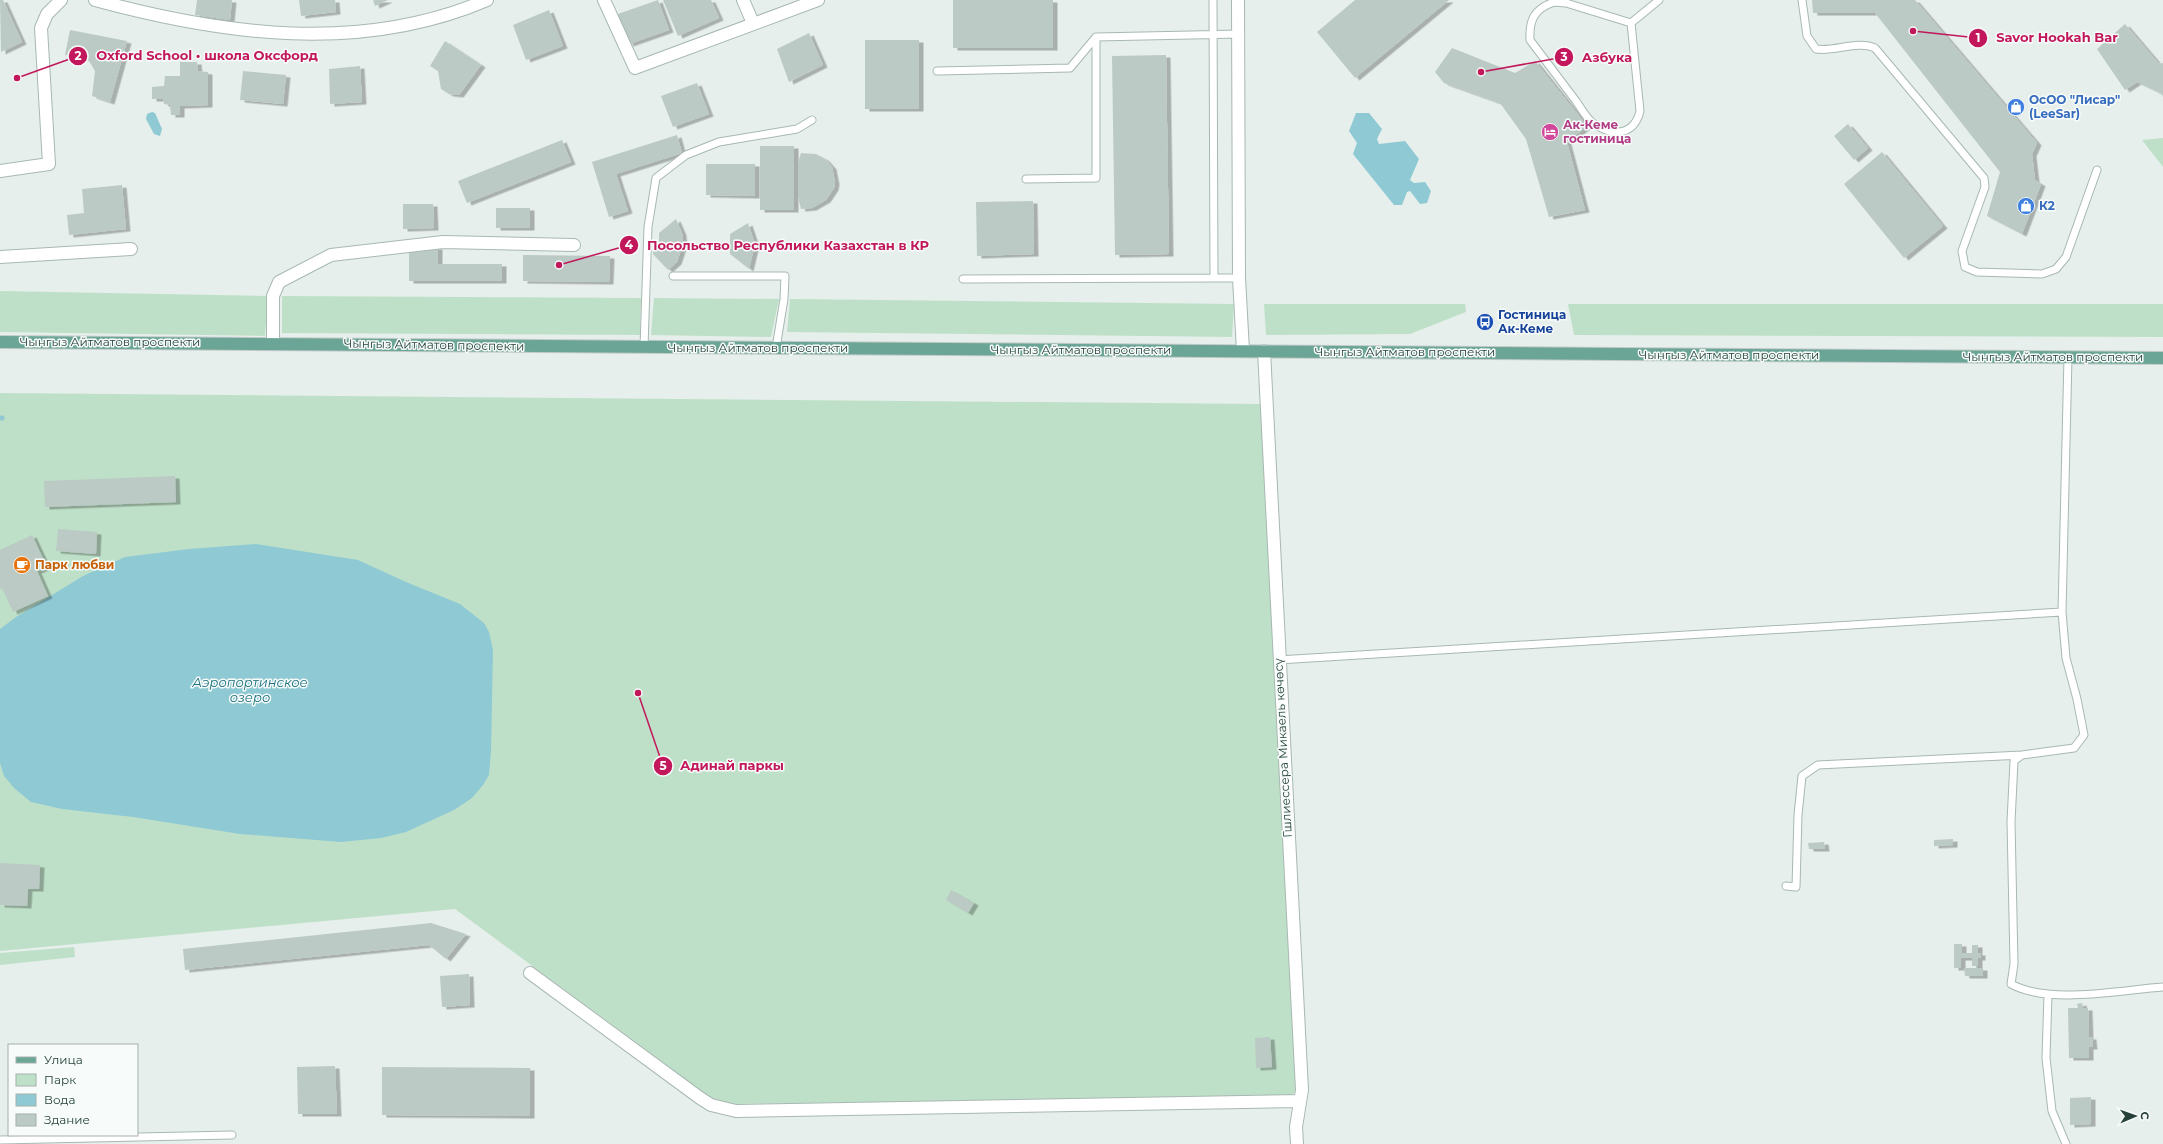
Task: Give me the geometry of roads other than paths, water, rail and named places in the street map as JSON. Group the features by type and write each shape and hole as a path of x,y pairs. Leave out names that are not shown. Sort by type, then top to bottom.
{"main road":[{"name":"Чынгыз Айтматов проспекти","path":"0,342 2163,358"}],"street":[{"path":"0,171 49,164 42,28 47,14 61,0"},
{"path":"95,0 138,12 216,27 258,33 309,34 392,28 432,20 487,0"},
{"path":"604,0 635,68 818,0"},
{"path":"743,0 753,23"},
{"path":"1238,0 1239,278 1243,351"},
{"path":"272,343 274,296 279,282 331,255 443,242 574,245"},
{"path":"0,257 130,249"},
{"name":"Гшлиессера Микаель көчөсү","path":"1264,351 1278,660 1302,1090 1299,1101 1297,1144"},
{"path":"530,973 700,1098 711,1105 736,1111 1299,1101"}],"lane":[{"path":"1213,0 1214,278"},
{"path":"1631,23 1659,0"},
{"path":"1802,0 1807,36 1816,49 1827,50 1860,45 1875,48 1984,178 1985,187 1962,251 1965,267 1977,272 2042,274 2056,268 2066,257 2097,170"},
{"path":"1554,2 1566,3 1631,23 1640,111 1637,122 1631,129 1620,132 1608,131 1592,123 1530,40 1530,25 1534,13 1543,6 1554,2"},
{"path":"937,71 1070,68 1096,37 1239,34"},
{"path":"1026,179 1096,178 1096,37"},
{"path":"644,347 648,227 656,178 686,155 719,142 797,129 812,120"},
{"path":"673,276 785,276 784,299 776,348"},
{"path":"962,279 1239,278"},
{"path":"1786,886 1796,887 1798,815 1802,776 1818,765 2022,755 2074,748 2084,736 2077,699 2066,658 2062,612 2068,357"},
{"path":"1278,660 2062,612"},
{"path":"2022,755 2014,761 2011,816 2014,964 2011,984 2022,990 2058,996 2163,986"},
{"path":"2048,994 2046,1058 2052,1111 2066,1144"},
{"path":"0,1140 232,1135"}],"water":[{"path":"152,112 155,113 162,129 160,136 154,134 146,119 147,114"},
{"path":"1356,113 1369,113 1382,129 1377,139 1379,144 1405,141 1419,159 1410,180 1414,183 1425,182 1431,191 1427,203 1420,204 1410,191 1407,192 1402,205 1394,205 1353,154 1357,143 1349,131"},
{"name":"Аэропортинское озеро","path":"256,544 358,560 460,604 484,623 489,632 493,650 491,751 489,775 472,798 454,810 406,832 381,838 341,842 240,834 133,817 62,809 31,802 14,788 4,776 0,763 0,629 16,617 83,576 125,557 189,549"}],"place":[{"name":"Savor Hookah Bar","path":"1913,31"},
{"name":"Азбука","path":"1481,72"},
{"name":"Oxford School • школа Оксфорд","path":"17,78"},
{"name":"ОсОО \"Лисар\" (LeeSar)","path":"2016,107"},
{"name":"Ак-Кеме гостиница","path":"1550,132"},
{"name":"К2","path":"2026,206"},
{"name":"Посольство Республики Казахстан в КР","path":"559,265"},
{"name":"Гостиница Ак-Кеме","path":"1485,322"},
{"name":"Парк любви","path":"22,565"},
{"name":"Адинай паркы","path":"638,693"}]}
